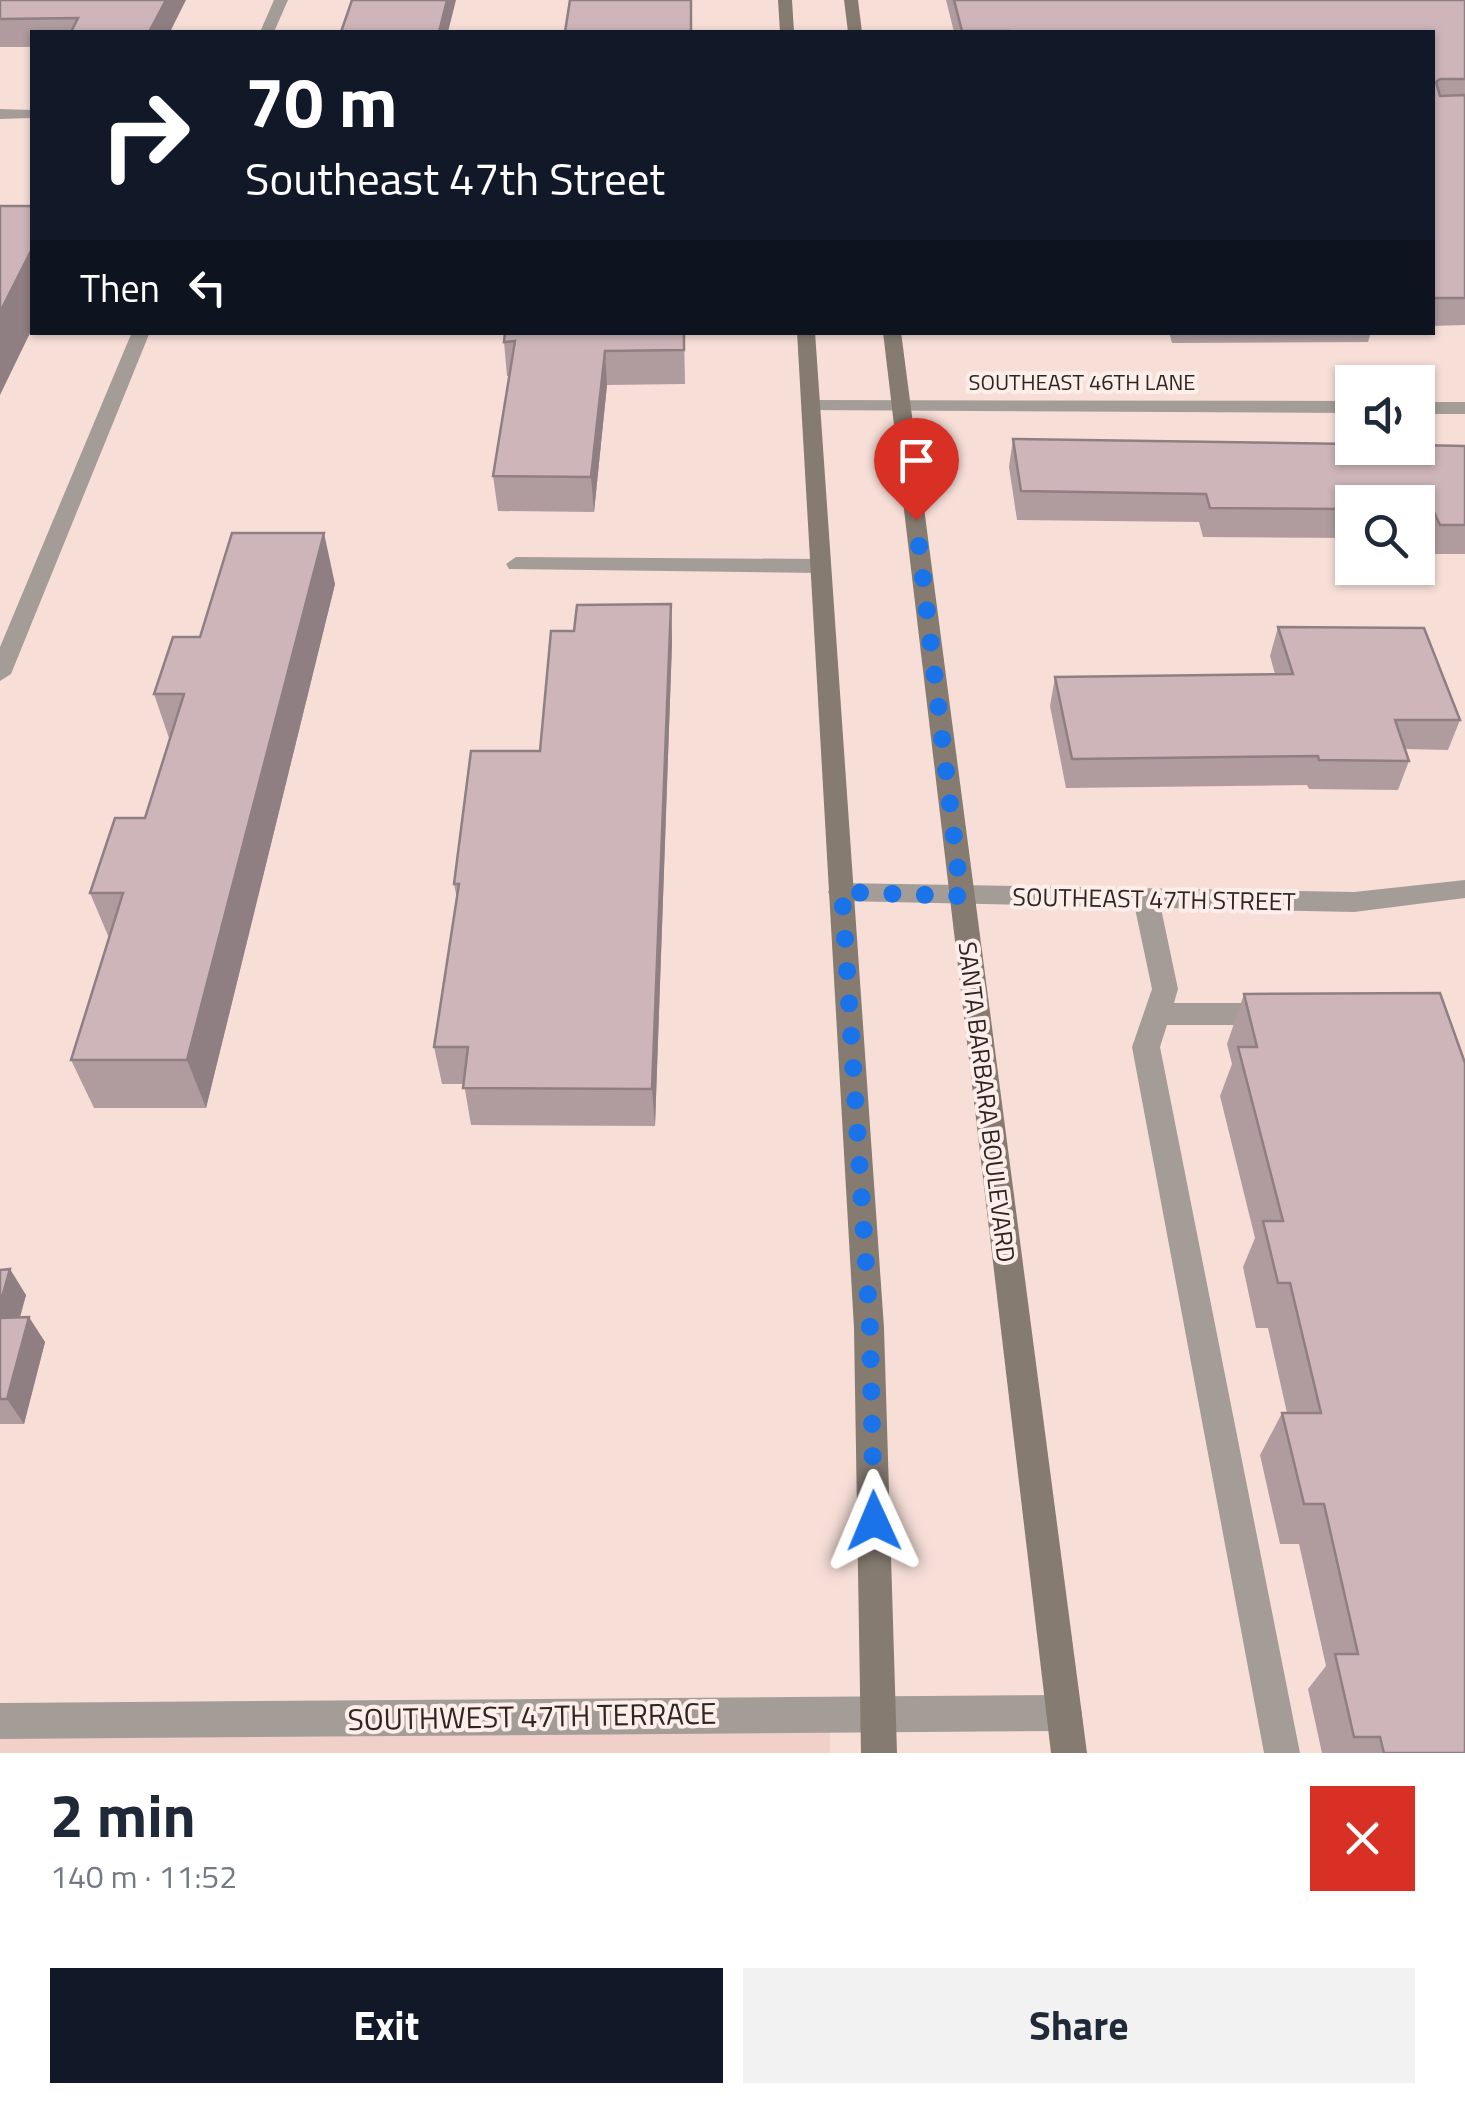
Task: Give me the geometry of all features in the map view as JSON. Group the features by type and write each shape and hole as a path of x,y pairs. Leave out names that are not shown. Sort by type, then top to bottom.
{"main road":[{"path":"785,0 787,30"},
{"path":"850,0 855,30"},
{"path":"806,335 870,1328 879,1753"},
{"name":"SANTA BARBARA BOULEVARD","path":"892,335 1068,1753"}],"street":[{"path":"268,30 281,0"},
{"path":"0,114 30,114"},
{"path":"0,674 141,335"},
{"name":"SOUTHEAST 46TH LANE","path":"811,406 1335,408"},
{"path":"1435,408 1465,408"},
{"path":"516,564 821,566"},
{"name":"SOUTHEAST 47TH STREET","path":"842,892 1354,902 1465,889"},
{"path":"1146,899 1165,989 1146,1047 1282,1753"},
{"path":"1156,1014 1289,1014"},
{"name":"SOUTHWEST 47TH TERRACE","path":"0,1721 1064,1713"}],"shaded area":[{"path":"830,1699 830,1753 0,1753 0,1706"}],"building":[{"path":"0,0 166,0 150,30 72,30 78,18 0,19"},
{"path":"352,0 447,0 440,30 342,30"},
{"path":"570,0 691,0 691,30 565,30"},
{"path":"954,0 1465,0 1465,79 1436,82 1440,96 1465,95 1465,298 1435,298 1435,30 962,30"},
{"path":"0,206 30,206 30,253 0,312"},
{"path":"505,335 684,335 684,350 605,351 591,477 493,476 515,341 504,342"},
{"path":"1013,439 1335,444 1335,465 1435,465 1435,445 1465,446 1465,525 1440,525 1435,514 1435,485 1335,485 1335,509 1210,508 1206,494 1021,491"},
{"path":"232,533 324,533 187,1060 71,1060 123,893 90,893 115,818 145,818 184,694 154,694 173,637 200,637"},
{"path":"671,604 652,1089 463,1088 468,1047 434,1047 459,884 454,884 471,751 540,751 551,631 574,631 577,605"},
{"path":"1278,627 1424,628 1460,720 1395,720 1409,761 1319,760 1318,756 1072,759 1055,677 1293,674"},
{"path":"1440,993 1465,1063 1465,1753 1384,1753 1380,1737 1354,1737 1335,1654 1358,1654 1324,1504 1304,1504 1282,1413 1321,1413 1290,1283 1278,1283 1263,1221 1283,1221 1238,1047 1257,1047 1244,994"},
{"path":"10,1269 0,1304 0,1270"},
{"path":"29,1317 7,1399 0,1399 0,1318"}],"route":[{"path":"874,1521 870,1328 842,892 961,896 916,520"}]}
